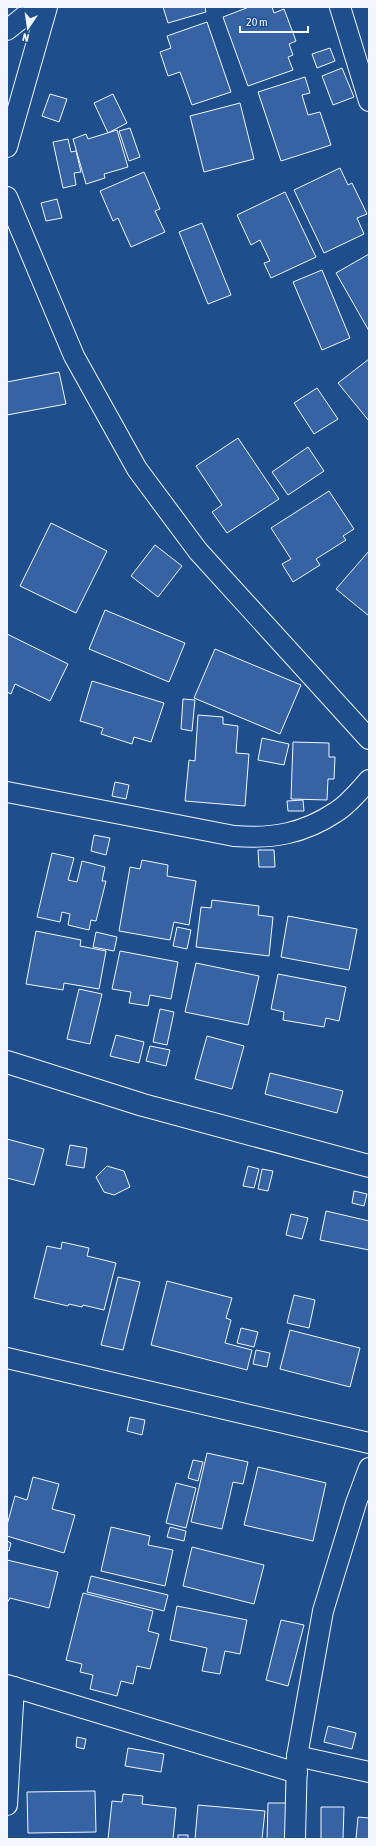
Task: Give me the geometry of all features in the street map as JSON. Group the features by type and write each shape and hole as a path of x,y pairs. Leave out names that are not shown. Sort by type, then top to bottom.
{"street":[{"path":"7,30 36,7"},
{"path":"7,148 48,7"},
{"path":"340,7 369,101"},
{"path":"7,197 74,356 137,469 198,551 369,740"},
{"path":"7,792 234,836 259,838 288,834 332,815 353,798 369,780"},
{"path":"7,1062 143,1105 369,1166"},
{"path":"7,1358 369,1443"},
{"path":"295,1839 297,1764 323,1611 356,1503 369,1468"},
{"path":"7,1805 11,1686 297,1764 369,1772"}],"building":[{"path":"163,7 205,7 206,12 168,23"},
{"path":"249,7 272,7 274,13 284,9 296,41 289,44 293,55 288,57 293,70 248,86 223,17"},
{"path":"207,22 231,92 192,105 180,72 168,76 160,52 171,48 167,36"},
{"path":"330,48 335,61 317,68 312,54"},
{"path":"342,68 354,97 333,105 322,76"},
{"path":"305,77 310,93 302,95 308,115 320,112 331,145 281,161 258,92"},
{"path":"50,94 67,99 59,122 42,116"},
{"path":"113,94 127,123 108,133 94,103"},
{"path":"240,103 254,159 204,172 190,116"},
{"path":"130,128 140,157 129,161 119,131"},
{"path":"117,130 128,167 104,174 105,178 86,184 73,139 86,134 88,139"},
{"path":"68,139 71,152 76,151 81,172 74,173 76,185 63,188 53,142"},
{"path":"340,168 348,185 352,183 367,214 357,218 364,234 324,253 294,190"},
{"path":"144,172 160,209 155,211 165,232 131,247 118,218 113,221 100,191"},
{"path":"285,192 316,257 271,278 264,263 270,261 260,240 251,245 237,215"},
{"path":"57,199 62,218 46,221 41,203"},
{"path":"202,223 231,295 208,304 179,232"},
{"path":"369,254 369,331 336,273"},
{"path":"322,270 350,338 322,350 293,282"},
{"path":"369,359 369,421 338,383"},
{"path":"59,372 66,404 7,415 7,382"},
{"path":"317,388 338,419 314,434 294,403"},
{"path":"238,438 279,499 227,533 212,512 222,505 196,466"},
{"path":"308,447 324,471 288,495 272,472"},
{"path":"329,491 354,529 343,536 346,540 316,559 320,565 293,582 282,564 291,559 271,528"},
{"path":"51,523 107,551 76,613 20,586"},
{"path":"155,545 182,566 158,597 131,576"},
{"path":"369,551 369,616 336,589"},
{"path":"105,610 185,643 169,682 89,649"},
{"path":"7,634 68,664 50,701 15,684 11,694 7,692"},
{"path":"215,649 301,685 280,734 194,698"},
{"path":"92,681 164,703 151,742 134,737 132,744 101,734 103,728 80,721"},
{"path":"183,699 195,700 192,731 181,729"},
{"path":"198,715 223,717 223,724 238,726 236,753 249,754 245,806 185,801 189,760 195,761"},
{"path":"262,738 289,744 284,765 258,760"},
{"path":"293,742 329,743 329,757 335,757 334,779 328,779 327,800 291,799"},
{"path":"115,782 129,785 126,799 112,796"},
{"path":"303,800 304,811 288,811 287,801"},
{"path":"94,835 110,838 106,855 91,851"},
{"path":"258,850 274,850 275,867 259,867"},
{"path":"52,853 74,858 68,880 77,882 82,861 105,867 102,881 106,881 96,921 91,920 89,930 68,925 70,914 62,912 60,922 37,917"},
{"path":"142,860 168,865 167,876 196,881 189,925 174,922 170,940 119,931 130,867 140,869"},
{"path":"212,900 259,906 258,915 273,917 269,956 196,947 201,907 211,908"},
{"path":"288,916 357,929 349,970 281,957"},
{"path":"177,927 191,930 187,949 173,946"},
{"path":"36,931 81,940 80,946 106,951 99,989 64,983 63,990 26,984"},
{"path":"96,932 117,937 114,951 93,947"},
{"path":"120,951 178,962 171,999 150,995 148,1006 129,1003 131,992 112,989"},
{"path":"196,963 259,976 248,1025 185,1012"},
{"path":"278,974 346,987 339,1021 326,1018 324,1027 283,1020 284,1012 271,1009"},
{"path":"79,989 102,994 90,1044 67,1039"},
{"path":"160,1009 174,1012 167,1045 153,1042"},
{"path":"116,1035 144,1042 139,1063 110,1056"},
{"path":"207,1036 244,1046 232,1089 195,1079"},
{"path":"150,1046 170,1050 166,1066 146,1061"},
{"path":"270,1073 343,1091 337,1113 265,1094"},
{"path":"7,1139 44,1149 34,1185 7,1178"},
{"path":"70,1145 87,1148 84,1168 66,1165"},
{"path":"107,1166 124,1171 130,1187 114,1195 104,1192 96,1177"},
{"path":"248,1166 259,1169 254,1188 243,1186"},
{"path":"262,1169 273,1171 268,1191 258,1189"},
{"path":"354,1191 367,1194 364,1206 352,1203"},
{"path":"326,1211 369,1221 369,1250 320,1240"},
{"path":"291,1214 308,1218 302,1239 286,1235"},
{"path":"62,1242 89,1248 87,1256 116,1263 104,1310 83,1305 82,1307 69,1304 68,1306 34,1298 47,1246 61,1249"},
{"path":"118,1277 140,1282 123,1350 101,1345"},
{"path":"167,1281 232,1298 226,1318 231,1320 225,1343 252,1350 247,1370 151,1345"},
{"path":"294,1295 315,1300 309,1328 287,1323"},
{"path":"241,1328 258,1332 254,1347 237,1343"},
{"path":"290,1330 360,1348 350,1387 280,1369"},
{"path":"256,1350 270,1353 267,1367 253,1364"},
{"path":"130,1417 145,1420 142,1435 127,1431"},
{"path":"207,1453 248,1462 243,1484 233,1482 222,1529 191,1522"},
{"path":"193,1460 203,1462 198,1481 188,1478"},
{"path":"258,1467 326,1483 313,1541 244,1525"},
{"path":"33,1477 59,1484 52,1509 75,1515 64,1553 7,1536 7,1525 15,1496 27,1500"},
{"path":"176,1483 196,1488 186,1528 166,1523"},
{"path":"111,1527 150,1536 148,1545 173,1550 165,1586 101,1571"},
{"path":"170,1527 186,1531 184,1541 167,1537"},
{"path":"7,1541 11,1543 9,1551 7,1550"},
{"path":"192,1547 264,1565 254,1604 183,1586"},
{"path":"7,1560 58,1572 49,1608 10,1598 7,1603"},
{"path":"91,1576 168,1595 164,1611 87,1592"},
{"path":"83,1593 153,1611 148,1631 159,1634 150,1669 137,1666 133,1684 121,1681 117,1696 90,1689 93,1675 80,1672 82,1664 66,1660"},
{"path":"177,1606 247,1620 240,1654 225,1651 220,1674 202,1671 207,1648 170,1640"},
{"path":"281,1620 304,1625 288,1686 266,1680"},
{"path":"328,1726 356,1733 352,1749 324,1742"},
{"path":"77,1737 86,1739 84,1749 76,1747"},
{"path":"128,1748 164,1754 161,1772 125,1766"},
{"path":"95,1791 96,1832 28,1833 27,1792"},
{"path":"123,1794 143,1796 142,1804 176,1808 173,1839 108,1839 112,1801 122,1802"},
{"path":"268,1803 287,1803 287,1839 267,1839"},
{"path":"198,1805 265,1811 262,1839 195,1839"},
{"path":"321,1807 344,1807 343,1839 321,1839"},
{"path":"358,1817 369,1818 369,1839 356,1839"},
{"path":"178,1835 188,1835 188,1839 178,1839"}]}
